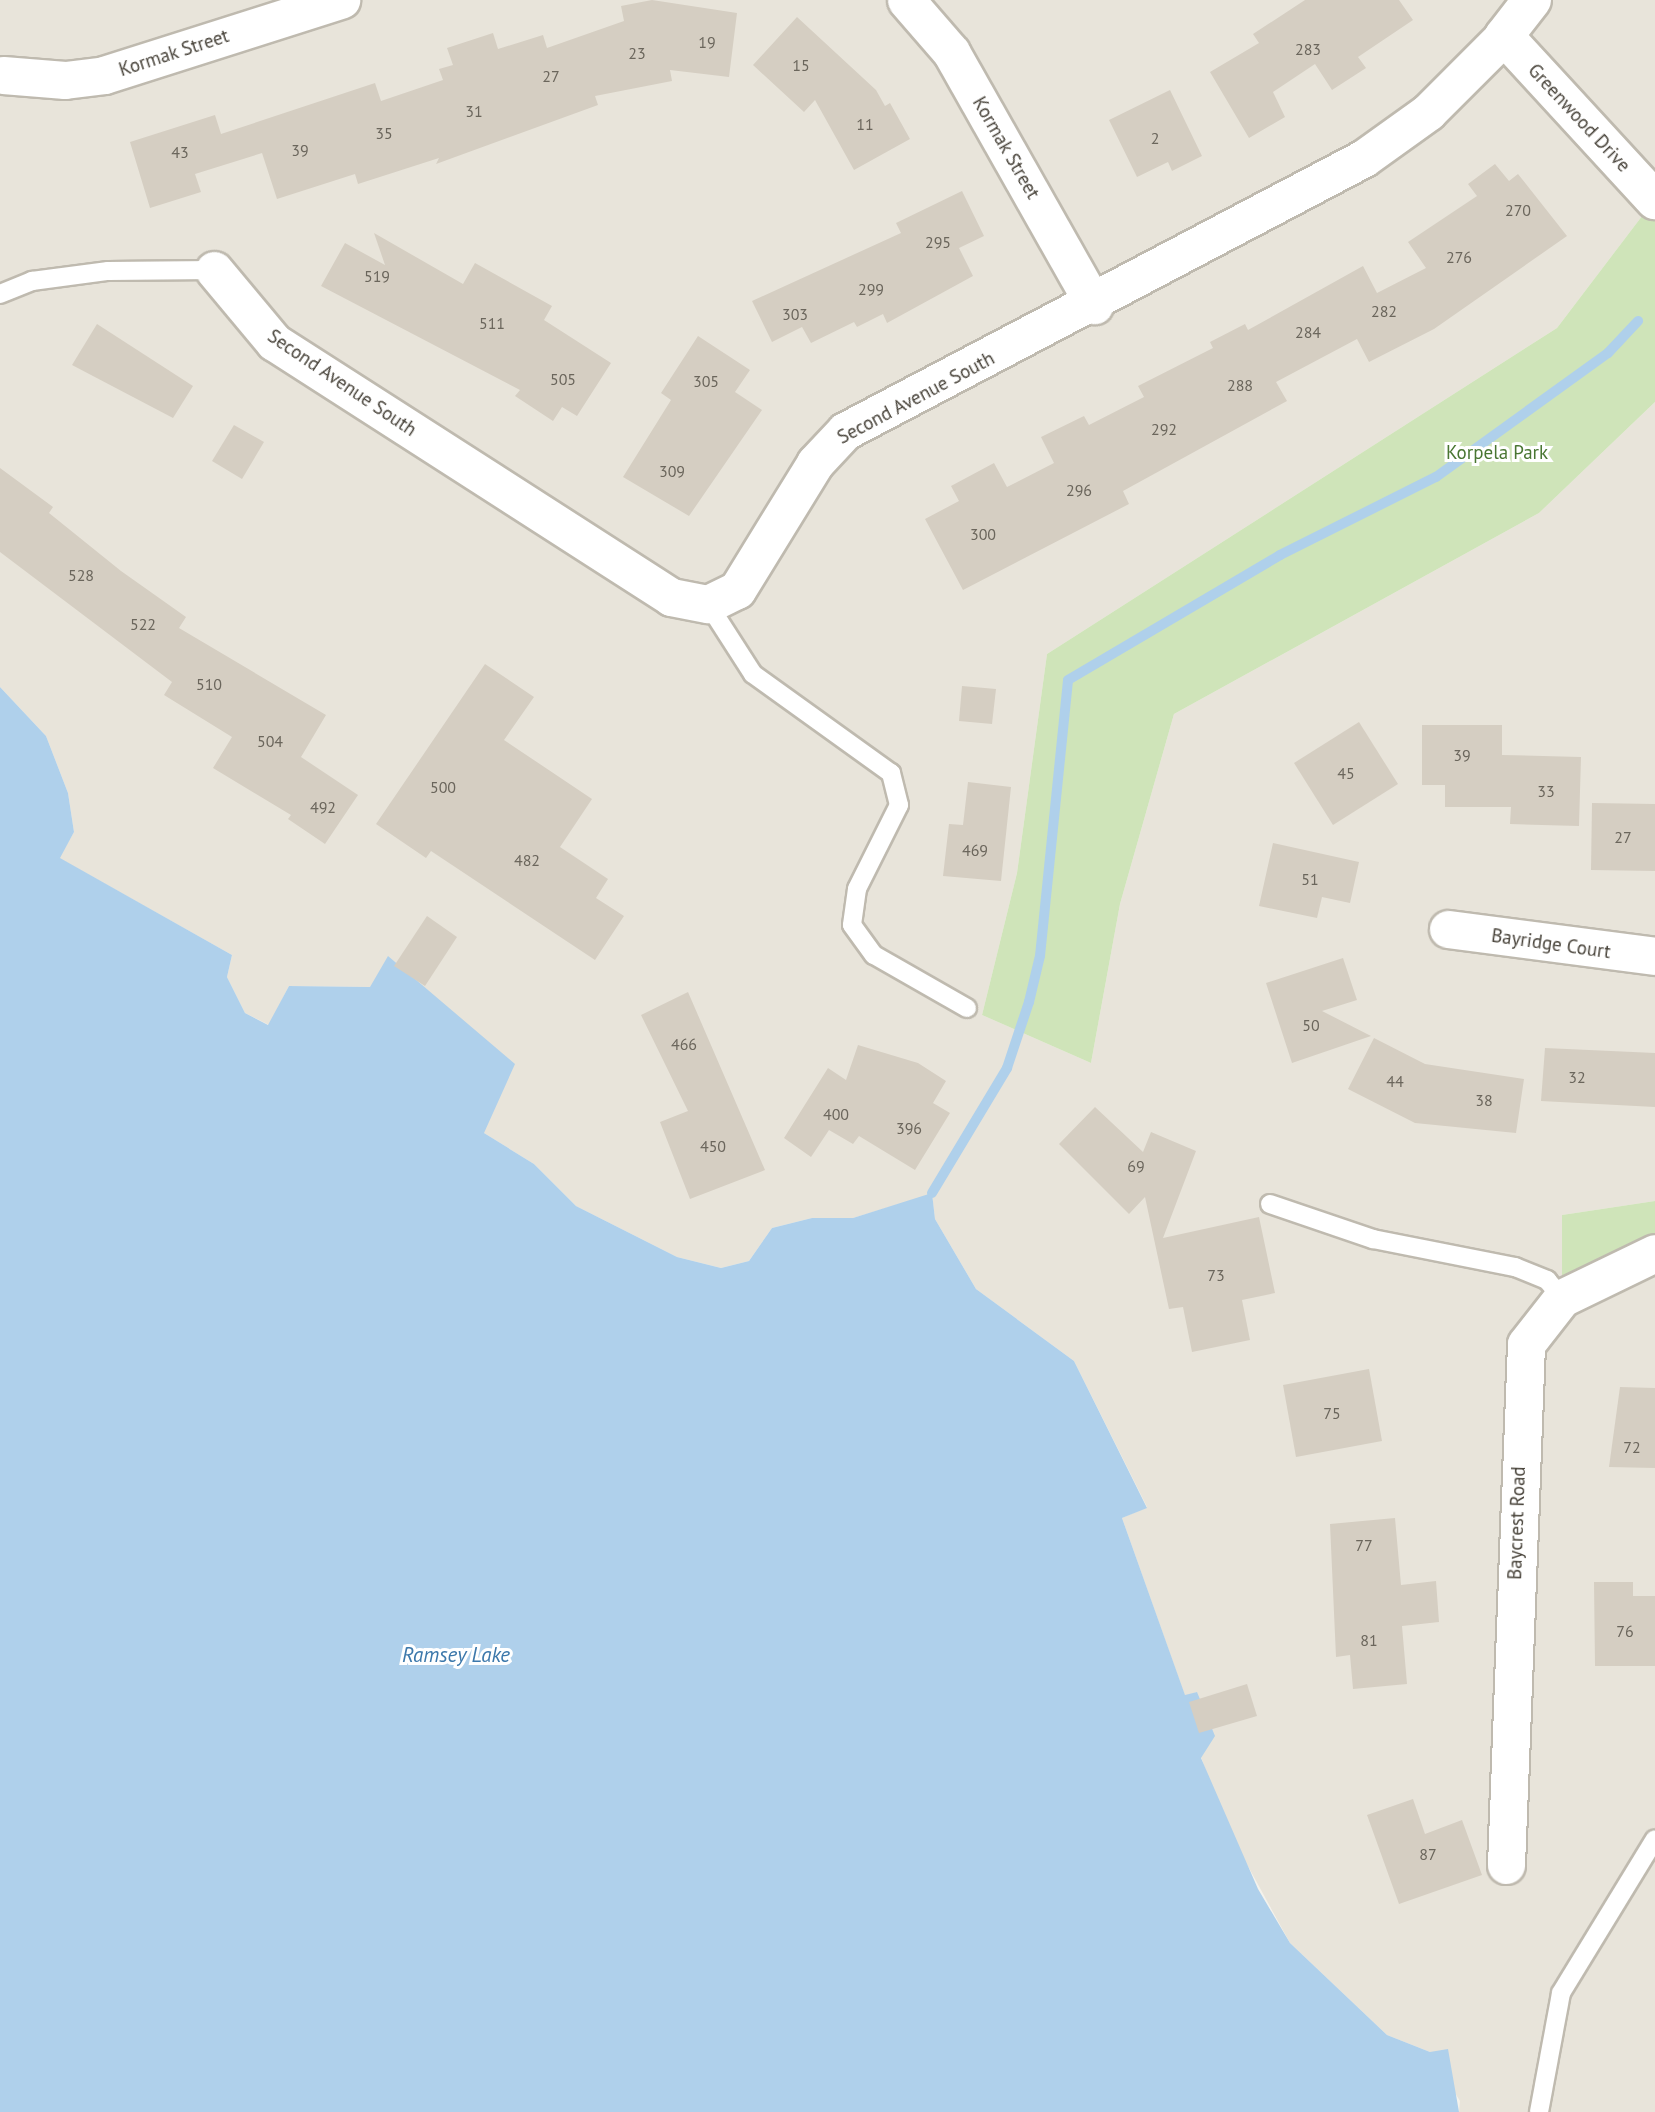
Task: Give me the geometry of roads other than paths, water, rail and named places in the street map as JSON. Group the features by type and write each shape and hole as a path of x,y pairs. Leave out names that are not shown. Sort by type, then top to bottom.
{"street":[{"name":"Kormak Street","path":"3,75 65,80 104,75 341,0"},
{"name":"Kormak Street","path":"906,0 951,52 1094,305"},
{"name":"Second Avenue South","path":"214,270 274,342 671,597 708,604 737,590 815,463 845,431 1094,305 1384,145 1428,113 1504,36 1532,0"},
{"name":"Greenwood Drive","path":"1504,36 1655,200"},
{"name":"Bayridge Court","path":"1448,929 1655,956"},
{"name":"Baycrest Road","path":"1506,1866 1522,1373 1526,1344 1562,1298 1655,1253"}],"lane":[{"path":"0,294 32,281 107,271 214,270"},
{"path":"708,604 753,674 891,773 899,805 857,889 852,925 874,955 967,1007"},
{"path":"1270,1204 1373,1238 1515,1267 1547,1280 1562,1298"},
{"path":"1539,2112 1561,1993 1655,1839"}],"water":[{"name":"Ramsey Lake","path":"0,687 46,736 68,793 74,832 60,858 232,955 227,977 245,1013 268,1025 289,986 370,987 388,956 515,1064 484,1133 534,1164 576,1206 677,1257 721,1268 749,1261 772,1228 812,1218 853,1218 932,1193 935,1219 976,1289 1074,1361 1147,1508 1122,1518 1185,1695 1197,1692 1215,1736 1201,1758 1258,1889 1290,1943 1387,2035 1430,2052 1448,2049 1459,2112 0,2112"}],"waterway":[{"path":"932,1193 1007,1068 1029,1002 1040,956 1068,680 1280,555 1436,477 1608,353 1638,321"}],"park label":[{"name":"Korpela Park","path":"1497,453"}]}
